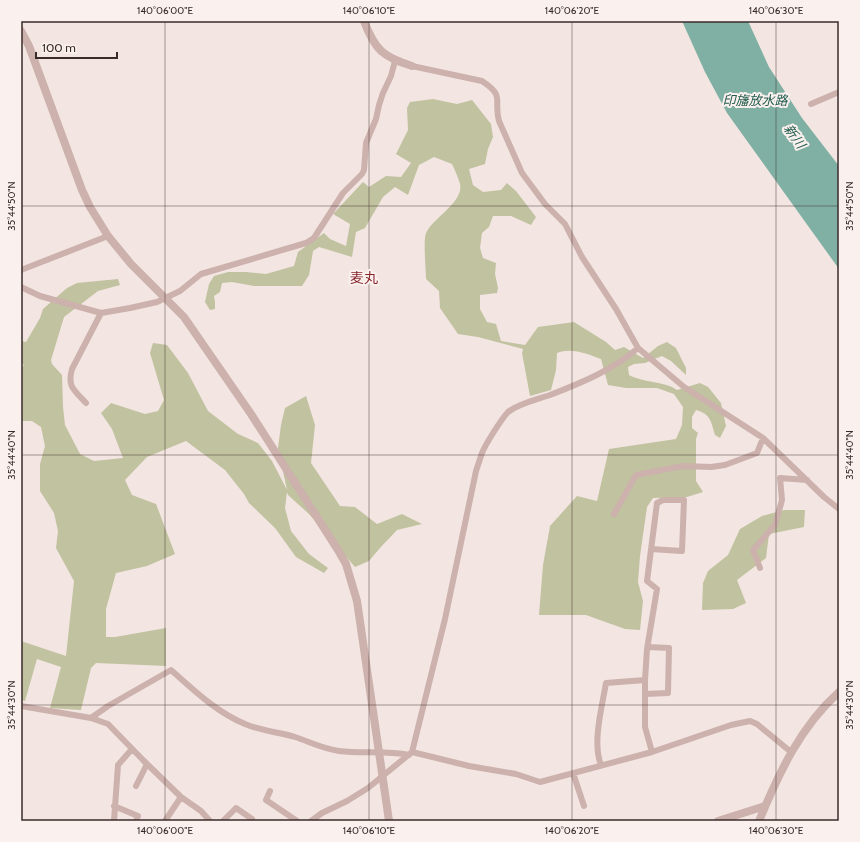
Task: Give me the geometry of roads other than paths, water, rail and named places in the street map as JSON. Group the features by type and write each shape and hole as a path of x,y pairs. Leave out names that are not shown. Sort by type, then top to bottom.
{"street":[{"path":"364,21 379,50 395,61 482,81 492,87 497,93 499,121 522,173 546,204 565,224 582,257 616,309 638,348 684,387 763,438 806,480 839,509"},
{"path":"21,31 29,46 82,190 90,207 108,236 131,264 184,317 251,414 346,564 357,601 389,821"},
{"path":"21,288 40,296 101,313 157,302 180,291 201,274 280,252 306,243 314,238 343,193 362,174 364,170 366,143 376,119 383,93 391,76 395,61"},
{"path":"811,104 839,92"},
{"path":"21,270 108,236"},
{"path":"86,403 70,385 70,378 72,369 101,313"},
{"path":"311,821 322,813 368,788 411,754 446,619 472,487 482,452 506,414 525,403 575,386 613,366 638,348"},
{"path":"614,514 636,475 683,466 711,467 725,465 757,452 763,438"},
{"path":"760,568 753,550 775,524 782,500 780,478 806,480"},
{"path":"651,549 682,551 684,500 663,500 657,503 651,549 647,582 658,589 648,647 645,680 646,727 652,752"},
{"path":"645,694 668,693 669,648 648,647"},
{"path":"91,718 108,706 171,670 210,704 245,724 294,736 338,751 411,754 516,774 540,782 652,752 731,725 750,721 757,724 791,752"},
{"path":"601,765 598,758 598,734 606,683 645,680"},
{"path":"759,821 791,752 811,721 839,692"},
{"path":"21,706 91,718 108,724 181,798 201,812 210,821"},
{"path":"114,821 118,765 132,749"},
{"path":"136,786 147,764"},
{"path":"573,773 584,806"},
{"path":"270,791 266,800 297,821"},
{"path":"165,821 181,798"},
{"path":"114,806 138,816 136,821"},
{"path":"718,821 765,806"},
{"path":"223,821 236,808 252,820"}],"water":[{"name":"印旛放水路","path":"682,21 748,21 769,67 802,118 839,166 839,269 727,113 705,72"}],"district":[{"name":"麦丸","path":"364,278"}],"water label":[{"name":"新川","path":"795,136"}]}
